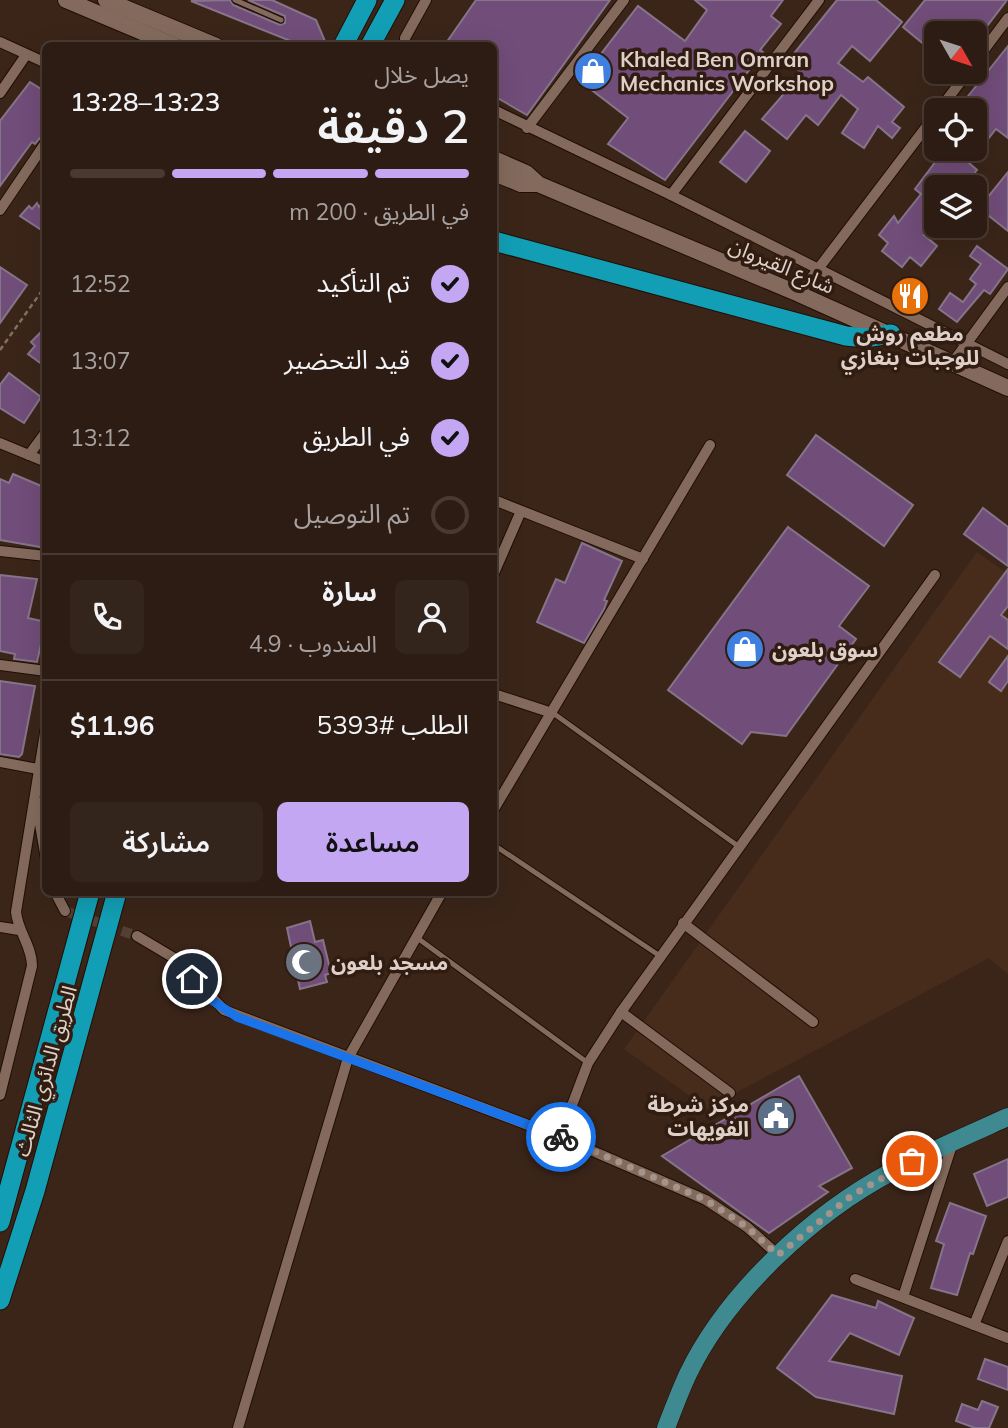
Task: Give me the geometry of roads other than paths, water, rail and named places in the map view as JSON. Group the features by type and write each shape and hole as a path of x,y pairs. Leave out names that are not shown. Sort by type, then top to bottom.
{"highway":[{"path":"345,42 367,0"},
{"path":"372,42 395,0"},
{"path":"497,242 846,336 866,338 891,334"},
{"name":"الطريق الدائري الثالث","path":"0,1222 89,896"},
{"name":"الطريق الدائري الثالث","path":"0,1300 35,1191 116,896"}],"main road":[{"path":"66,0 166,42"},
{"path":"106,0 206,42"},
{"name":"شارع القيروان","path":"497,160 526,173 538,184 799,294 1008,388"},
{"name":"شارع القيروان","path":"497,174 521,184 538,184"},
{"path":"666,1428 689,1372 719,1325 778,1255 851,1196 892,1171 1008,1116"}],"street":[{"path":"405,42 426,0"},
{"path":"527,128 624,0"},
{"path":"671,195 819,0"},
{"path":"987,46 1008,18"},
{"path":"0,42 42,61"},
{"path":"0,93 26,54"},
{"path":"948,98 959,84"},
{"path":"497,112 671,195 1008,364"},
{"path":"799,294 924,129"},
{"path":"0,210 42,148"},
{"path":"953,362 1008,287"},
{"path":"29,455 42,437"},
{"path":"0,443 42,460"},
{"path":"497,804 710,445"},
{"path":"497,501 643,559"},
{"path":"497,566 521,511"},
{"path":"0,551 42,556"},
{"path":"560,1137 588,1063 621,1012 935,575"},
{"path":"0,665 42,670"},
{"path":"497,695 552,713"},
{"path":"0,1095 32,966 29,947 19,930 17,904 42,748"},
{"path":"0,762 38,769"},
{"path":"34,795 42,838"},
{"path":"57,896 65,911"},
{"path":"238,1428 348,1058 440,896"},
{"path":"684,923 813,1023"},
{"path":"0,927 19,930"},
{"path":"137,936 174,958 224,1010 560,1137 706,1200 747,1227 778,1255"},
{"path":"621,1012 730,1093"},
{"path":"903,1297 953,1142"},
{"path":"974,1325 1008,1241"},
{"path":"855,1279 1008,1338"}],"lane":[{"path":"235,0 281,20"},
{"path":"552,713 738,846"},
{"path":"497,847 660,956"},
{"path":"416,937 588,1063"}],"tunnel":[{"path":"65,911 137,936"}],"place":[{"name":"Khaled Ben Omran Mechanics Workshop","path":"593,71"},
{"name":"مطعم روش للوجبات بنغازي","path":"910,296"},
{"name":"سوق بلعون","path":"745,649"},
{"name":"مسجد بلعون","path":"304,962"},
{"name":"مركز شرطة الفويهات","path":"776,1116"}]}
